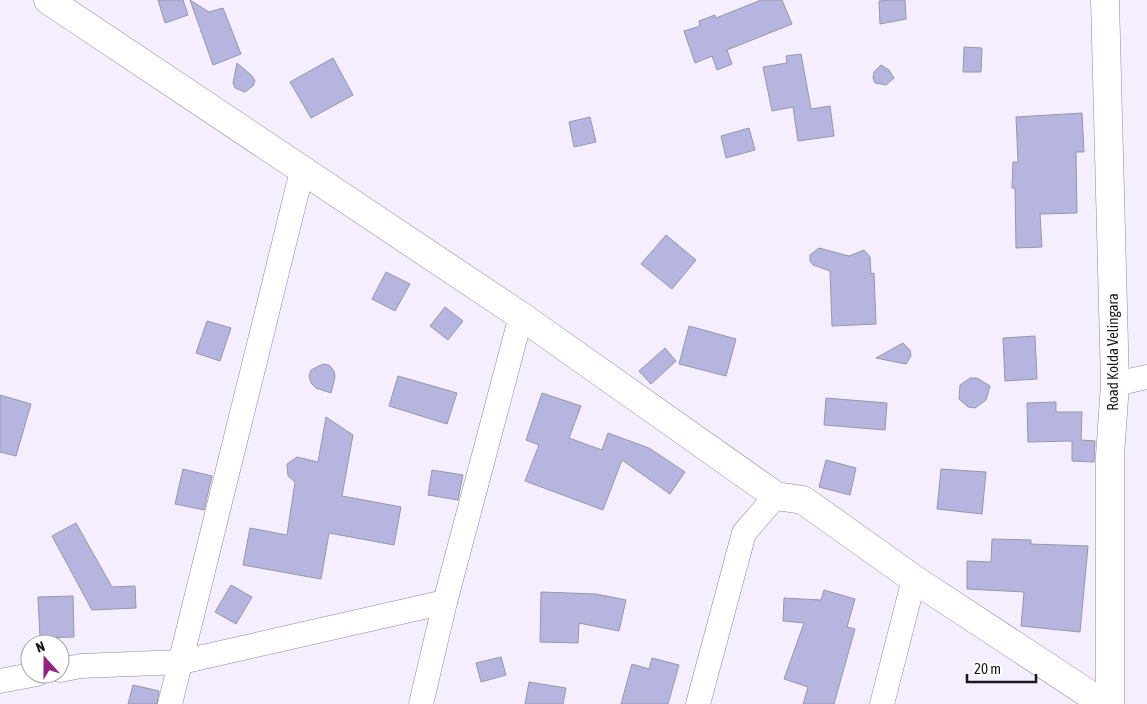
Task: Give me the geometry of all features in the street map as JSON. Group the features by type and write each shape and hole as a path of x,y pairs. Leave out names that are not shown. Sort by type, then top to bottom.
{"main road":[{"path":"48,0 521,316 776,496 803,500 914,579 1104,704"},
{"name":"Road Kolda Velingara","path":"1105,0 1115,384 1110,456 1110,704"}],"street":[{"path":"170,704 302,171"},
{"path":"421,704 445,602 521,316"},
{"path":"1115,384 1147,376"},
{"path":"698,704 744,533 776,496"},
{"path":"882,704 914,579"},
{"path":"70,668 181,662 445,602"},
{"path":"0,681 20,677"}],"building":[{"path":"158,0 183,0 188,15 165,23"},
{"path":"190,0 209,12 223,8 241,54 213,65"},
{"path":"761,0 782,0 792,24 727,50 732,64 717,70 712,56 695,63 684,31 700,26 699,21 715,15 716,18"},
{"path":"905,0 906,19 880,24 879,1"},
{"path":"964,47 982,48 981,72 963,72"},
{"path":"801,54 811,109 830,106 834,136 798,141 793,107 772,111 763,67 787,63 786,56"},
{"path":"333,58 353,95 311,118 290,82"},
{"path":"237,63 255,81 253,86 245,92 235,88 233,83"},
{"path":"881,65 889,70 894,78 886,85 875,83 873,78 874,72"},
{"path":"1082,113 1084,152 1076,152 1077,213 1040,214 1042,247 1016,248 1015,188 1012,188 1013,162 1018,162 1016,117"},
{"path":"590,117 596,142 574,147 569,122"},
{"path":"749,128 755,150 726,158 721,136"},
{"path":"666,235 696,260 672,289 641,264"},
{"path":"819,248 849,256 864,250 870,257 871,274 874,273 876,324 832,326 830,271 813,265 810,261 810,255"},
{"path":"386,272 410,284 395,311 372,299"},
{"path":"445,307 463,321 448,340 430,326"},
{"path":"207,321 231,328 220,361 196,353"},
{"path":"689,326 736,339 726,376 679,364"},
{"path":"1035,336 1037,379 1005,381 1003,338"},
{"path":"903,343 910,350 911,356 906,364 876,358"},
{"path":"665,348 676,361 651,384 639,371"},
{"path":"323,364 329,365 334,371 335,377 331,393 316,388 311,383 309,376 311,370"},
{"path":"398,376 457,393 447,424 389,406"},
{"path":"970,378 977,378 990,386 986,400 975,408 968,407 959,399 960,385"},
{"path":"542,393 581,406 569,438 602,450 608,433 649,448 685,472 670,494 622,460 603,510 525,481 539,445 526,440"},
{"path":"0,395 31,404 16,456 0,452"},
{"path":"826,398 887,403 885,430 824,425"},
{"path":"1056,402 1056,412 1082,412 1081,440 1095,441 1094,462 1072,461 1072,441 1028,442 1027,403"},
{"path":"326,417 353,435 342,496 401,507 394,545 329,533 321,579 243,565 250,528 287,535 295,482 288,476 287,464 297,457 318,462"},
{"path":"826,460 856,468 850,495 819,487"},
{"path":"183,469 212,476 204,510 175,504"},
{"path":"941,469 986,472 982,514 937,509"},
{"path":"432,470 463,475 458,500 428,495"},
{"path":"76,523 112,587 135,586 136,608 92,610 52,536"},
{"path":"992,539 1031,540 1031,544 1088,546 1080,632 1021,626 1024,592 967,589 967,561 991,562"},
{"path":"231,585 252,597 236,624 215,612"},
{"path":"824,590 855,599 847,627 855,629 834,704 803,704 808,687 784,679 804,623 783,621 784,598 821,600"},
{"path":"541,592 596,594 626,600 619,631 579,623 578,643 540,642"},
{"path":"73,596 74,637 70,637 70,634 40,634 38,597"},
{"path":"501,657 506,675 481,682 476,663"},
{"path":"652,658 679,665 668,704 621,704 632,664 649,669"},
{"path":"529,682 566,688 563,704 525,704"},
{"path":"133,685 159,691 157,704 128,704"}]}
